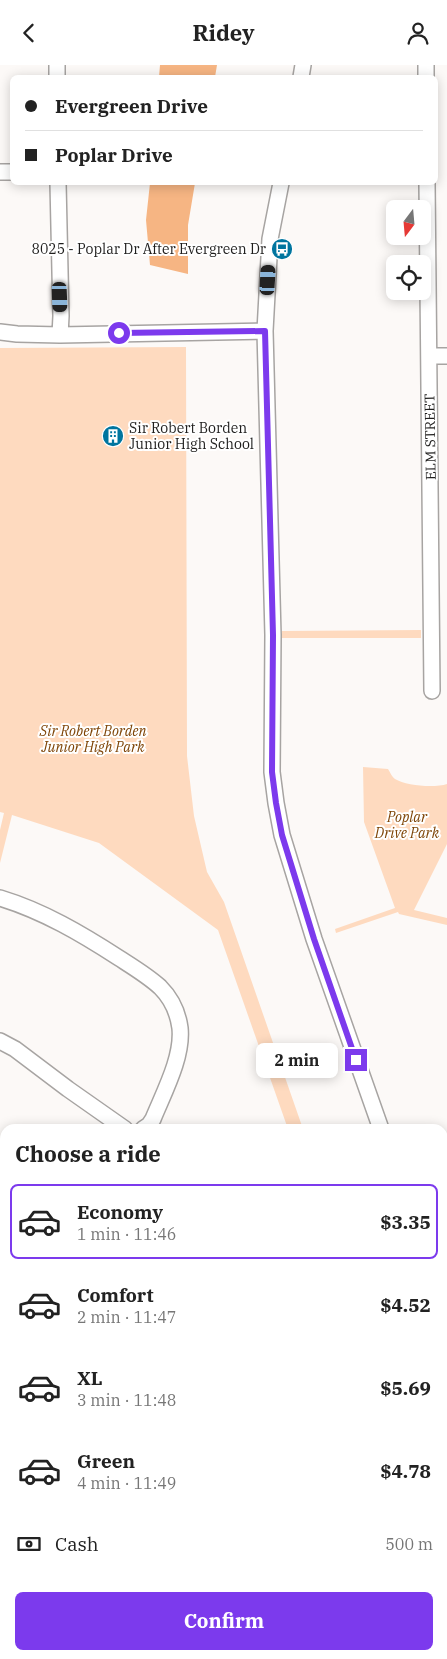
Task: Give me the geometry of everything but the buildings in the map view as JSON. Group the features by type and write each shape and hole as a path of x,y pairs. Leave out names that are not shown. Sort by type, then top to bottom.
{"street":[{"path":"58,185 60,335"},
{"path":"280,185 270,239 265,331 273,635 272,772 282,835 314,939 378,1124"},
{"name":"ELM STREET","path":"428,185 432,691"},
{"path":"0,332 60,335 265,331"},
{"path":"429,356 447,356"},
{"path":"0,898 38,912 98,944 159,987 171,1002 177,1015 180,1029 178,1053 151,1124"},
{"path":"0,1041 15,1049 118,1124"}],"green space":[{"name":"Sir Robert Borden Junior High Park","path":"186,347 187,756 194,816 207,872 224,902 301,1124 286,1124 218,930 99,843 12,815 0,863 0,830 4,813 0,812 0,348"},
{"path":"421,630 421,638 282,638 282,631"},
{"name":"Poplar Drive Park","path":"363,767 388,769 395,779 413,785 447,784 447,844 414,910 447,918 447,925 399,914 398,912 336,933 335,929 395,908 364,822"}],"shaded area":[{"path":"160,65 217,65 215,75 159,75"},
{"path":"150,185 195,185 188,225 188,274 150,265 146,220"}],"place":[{"name":"8025 - Poplar Dr After Evergreen Dr","path":"282,249"},
{"name":"Sir Robert Borden Junior High School","path":"113,436"}],"route":[{"path":"119,333 265,331 273,635 272,772 282,835 314,939 356,1060"}]}
